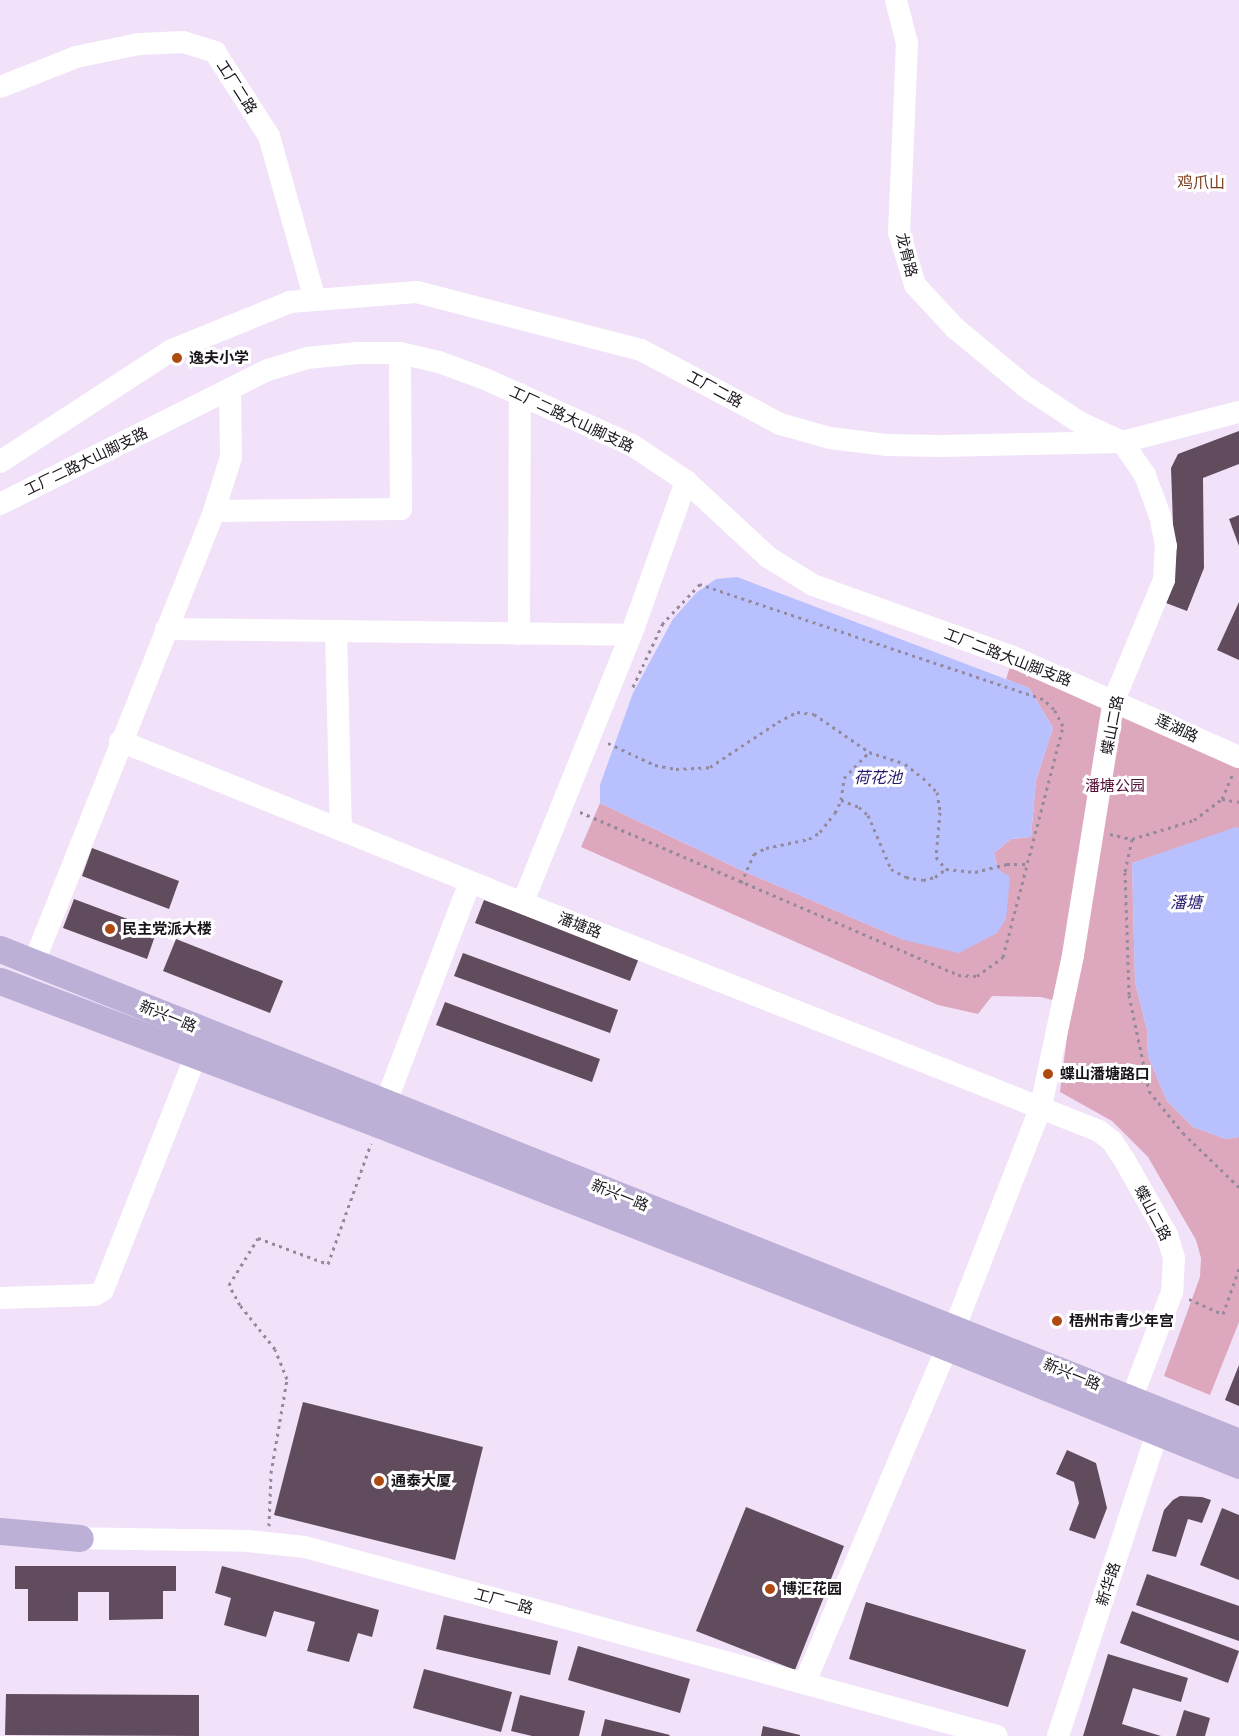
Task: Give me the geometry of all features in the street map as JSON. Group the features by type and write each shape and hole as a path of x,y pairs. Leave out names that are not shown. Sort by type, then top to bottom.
{"main road":[{"name":"新兴一路","path":"0,949 382,1114 951,1337 1161,1422 1239,1442"},
{"name":"新兴一路","path":"0,981 195,1055 382,1114"},
{"name":"新兴一路","path":"1161,1422 1239,1465"},
{"path":"0,1532 80,1538"}],"street":[{"name":"龙骨路","path":"896,0 907,43 899,232 915,285 955,328 1026,387 1079,422 1122,442"},
{"name":"工厂二路","path":"0,87 76,57 139,44 183,42 215,52 269,136 315,300"},
{"name":"工厂二路","path":"0,462 172,350 290,302 417,292 641,350 780,424 830,438 886,445 941,446 1122,442"},
{"name":"工厂二路大山脚支路","path":"0,504 268,370 307,358 358,353 400,353 439,362 520,394 632,445 686,481 768,557 813,585 1013,657 1114,700"},
{"path":"214,511 400,509 400,353"},
{"path":"34,962 120,741 214,511 231,457 230,389"},
{"path":"519,633 520,394"},
{"path":"1122,442 1239,412"},
{"name":"蝶山二路","path":"805,1683 951,1337 1041,1106 1073,955 1114,700 1164,580 1166,546 1160,516 1145,475 1122,442"},
{"path":"523,902 631,635 686,481"},
{"path":"166,629 631,635"},
{"path":"336,631 341,830"},
{"name":"莲湖路","path":"1114,700 1237,764"},
{"name":"潘塘路","path":"120,741 470,882 1041,1106"},
{"path":"382,1114 470,882"},
{"path":"0,1298 95,1295 103,1290 195,1055"},
{"name":"蝶山二路","path":"1041,1106 1099,1131 1116,1147 1167,1236 1174,1258 1172,1292 1128,1409"},
{"name":"新华路","path":"1058,1736 1161,1422"},
{"name":"工厂一路","path":"0,1541 80,1538 268,1543 306,1547 998,1736"}],"path":[{"path":"561,807 577,810 741,883 958,975 977,976 1003,957 1063,726 1054,709 1043,699 700,584 663,623 627,699"},
{"path":"610,744 655,765 676,769 710,767 797,712 814,714 869,752 905,764 937,792 940,812 936,857 946,869"},
{"path":"741,883 754,854 774,846 809,839 829,822 841,800 844,778 869,752"},
{"path":"1093,831 1132,839 1194,820 1222,799 1237,764"},
{"path":"1222,799 1239,802"},
{"path":"841,800 859,807 868,815 874,826 880,850 891,869 906,877 923,880 935,877 946,869 975,872 1007,864 1028,864"},
{"path":"1132,839 1125,872 1129,995 1149,1091 1183,1133 1239,1186"},
{"path":"268,1543 271,1473 287,1379 275,1349 240,1305 229,1285 258,1238 328,1264 382,1114"},
{"path":"1172,1292 1223,1314 1239,1269"}],"green space":[{"name":"潘塘公园","path":"1013,657 1239,757 1239,828 1132,863 1135,982 1147,1030 1148,1056 1167,1101 1193,1127 1226,1139 1239,1137 1239,1322 1210,1395 1164,1376 1200,1277 1201,1258 1196,1240 1148,1157 1112,1121 1060,1092 1071,1005 1041,997 992,996 978,1014 938,1005 581,847 600,803 741,870 904,940 998,869 994,853 1011,839 1031,837 1036,780 1053,728 1029,688 1006,679"}],"water":[{"name":"荷花池","path":"737,577 1029,688 1053,728 1036,780 1031,837 1011,839 994,853 998,869 1010,877 1006,919 997,933 959,953 904,940 741,870 600,803 600,785 633,693 673,619 696,593 716,579"},
{"name":"潘塘","path":"1236,827 1239,828 1239,1137 1226,1139 1193,1127 1167,1101 1148,1056 1147,1030 1135,982 1132,863"}],"building":[{"path":"1239,431 1239,464 1203,478 1204,568 1187,611 1166,603 1175,581 1171,468 1178,454"},
{"path":"1239,515 1239,546 1229,519"},
{"path":"1239,602 1239,660 1217,650"},
{"path":"92,848 179,881 169,909 82,876"},
{"name":"民主党派大楼","path":"74,899 157,930 147,959 63,928"},
{"path":"484,900 639,958 630,981 475,923"},
{"path":"176,939 283,981 270,1013 163,971"},
{"path":"463,953 618,1010 610,1033 454,976"},
{"path":"445,1002 600,1059 592,1082 436,1025"},
{"path":"1239,1365 1239,1406 1225,1400"},
{"name":"通泰大厦","path":"303,1402 483,1447 455,1560 274,1515"},
{"path":"1067,1450 1096,1463 1107,1508 1095,1539 1069,1530 1079,1503 1074,1482 1056,1474"},
{"path":"1180,1496 1202,1497 1211,1500 1202,1523 1188,1519 1176,1557 1152,1551 1164,1510"},
{"name":"博汇花园","path":"746,1507 844,1546 795,1670 696,1631"},
{"path":"1222,1508 1239,1515 1239,1580 1200,1565"},
{"path":"15,1566 176,1566 176,1591 163,1591 163,1619 109,1620 109,1592 78,1592 78,1621 28,1621 28,1589 15,1589"},
{"path":"222,1566 379,1610 372,1637 358,1633 349,1662 307,1651 315,1622 274,1611 266,1637 224,1625 231,1598 215,1593"},
{"path":"1147,1574 1239,1606 1239,1641 1136,1605"},
{"path":"866,1602 1026,1650 1008,1707 849,1659"},
{"path":"1132,1611 1239,1651 1228,1683 1120,1643"},
{"path":"444,1615 558,1641 550,1675 436,1649"},
{"path":"578,1646 690,1679 680,1713 568,1680"},
{"path":"1108,1654 1188,1678 1181,1702 1133,1688 1122,1724 1161,1736 1083,1736"},
{"path":"424,1669 512,1692 501,1732 413,1708"},
{"path":"6,1694 199,1695 199,1736 5,1735"},
{"path":"520,1695 585,1711 579,1736 532,1736 511,1731"},
{"path":"1184,1710 1210,1718 1205,1736 1176,1736"},
{"path":"605,1719 670,1735 601,1736"},
{"path":"763,1726 800,1735 800,1736 761,1736"}],"place":[{"name":"逸夫小学","path":"177,358"},
{"name":"民主党派大楼","path":"110,929"},
{"name":"蝶山潘塘路口","path":"1048,1074"},
{"name":"梧州市青少年宫","path":"1057,1321"},
{"name":"通泰大厦","path":"379,1481"},
{"name":"博汇花园","path":"770,1589"}],"district":[{"name":"鸡爪山","path":"1201,182"}]}
